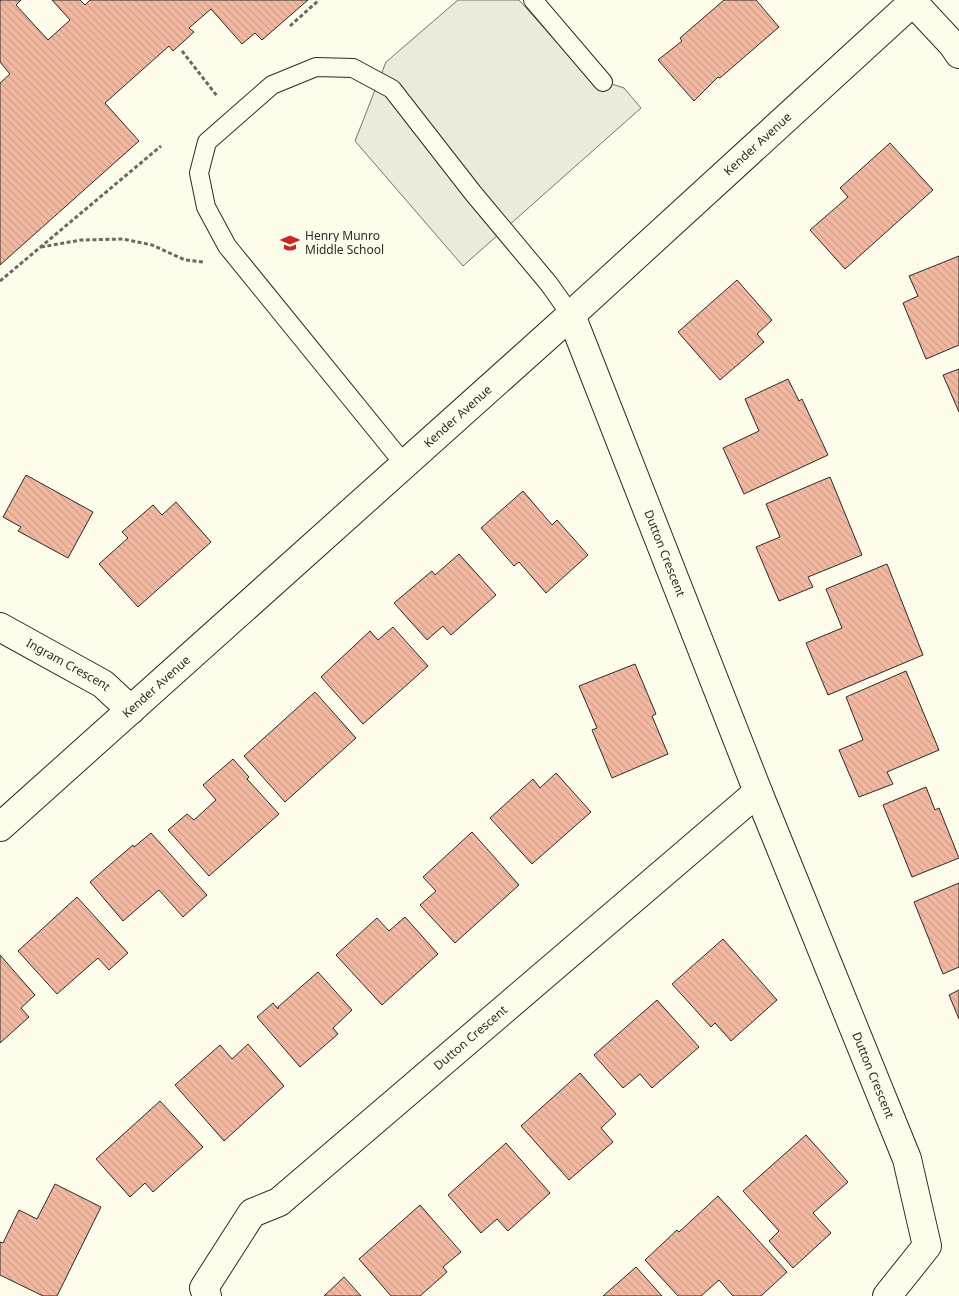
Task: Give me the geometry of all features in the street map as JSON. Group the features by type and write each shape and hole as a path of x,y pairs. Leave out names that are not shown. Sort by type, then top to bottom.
{"street":[{"path":"912,1 959,54"},
{"name":"Kender Avenue","path":"0,827 572,316 912,1"},
{"name":"Dutton Crescent","path":"572,316 758,792 906,1159 927,1246 887,1296"},
{"name":"Ingram Crescent","path":"0,627 103,684 131,710"},
{"name":"Dutton Crescent","path":"207,1296 204,1288 252,1213 280,1202 758,792"}],"lane":[{"path":"533,0 603,82"},
{"path":"405,465 227,246 206,207 199,172 207,142 272,84 316,67 353,68 392,89 572,316"}],"path":[{"path":"290,26 319,0"},
{"path":"182,51 234,118"},
{"path":"0,281 161,146"},
{"path":"41,247 80,240 123,239 152,246 186,260 203,262"}],"shaded area":[{"path":"458,0 519,0 587,76 624,88 641,108 463,266 355,141 386,62"}],"building":[{"path":"0,0 21,0 16,5 48,40 70,20 52,0 80,0 85,5 90,0 308,0 262,40 255,33 242,44 211,9 189,28 194,32 173,51 169,46 105,103 139,141 0,265 0,83 10,74 0,62"},
{"path":"724,0 756,0 779,27 720,78 718,77 694,101 658,60 682,41 680,38"},
{"path":"890,143 933,190 845,269 810,230 848,197 840,188"},
{"path":"959,256 959,345 926,359 903,303 918,296 909,276"},
{"path":"737,280 772,320 757,334 764,342 720,380 678,332"},
{"path":"959,369 959,412 943,375"},
{"path":"788,379 799,401 802,399 828,455 744,494 723,448 759,431 745,399"},
{"path":"26,475 93,512 68,558 18,531 21,527 3,517"},
{"path":"830,477 862,555 808,577 813,587 779,601 756,547 780,537 766,504"},
{"path":"523,491 552,525 557,520 588,555 546,593 519,562 514,566 481,528"},
{"path":"176,502 211,542 138,607 99,564 128,538 122,532 153,505 162,515"},
{"path":"459,554 496,595 451,635 443,626 427,640 394,603 432,571 435,575"},
{"path":"887,564 923,655 828,695 806,643 842,628 826,589"},
{"path":"393,627 428,666 363,724 321,677 370,631 378,640"},
{"path":"635,664 656,714 652,716 668,754 612,778 592,730 597,728 579,686"},
{"path":"906,671 939,750 887,772 893,784 859,797 839,750 863,740 846,697"},
{"path":"315,692 356,738 285,802 244,756"},
{"path":"233,759 249,777 247,779 279,814 209,876 168,830 187,814 194,820 216,800 203,785"},
{"path":"556,773 591,812 532,864 490,818 533,779 540,788"},
{"path":"926,787 935,810 939,808 959,858 912,877 883,805"},
{"path":"472,832 519,885 455,943 420,905 436,891 423,877"},
{"path":"151,833 207,895 183,917 159,890 123,921 90,882 133,845 134,847"},
{"path":"959,883 959,967 943,974 914,902"},
{"path":"77,897 128,953 109,970 98,958 57,994 18,951"},
{"path":"405,917 438,954 382,1005 336,955 377,918 389,931"},
{"path":"723,939 777,1000 731,1041 715,1023 711,1027 672,984"},
{"path":"0,955 35,995 21,1008 29,1017 0,1043"},
{"path":"318,972 352,1010 333,1028 338,1034 300,1067 257,1017 273,1003 278,1009"},
{"path":"959,990 959,1019 949,995"},
{"path":"657,1000 699,1047 652,1088 640,1074 623,1088 594,1055"},
{"path":"248,1044 284,1086 224,1141 175,1085 220,1045 232,1059"},
{"path":"580,1073 616,1114 601,1128 613,1142 569,1180 521,1126"},
{"path":"160,1101 203,1147 153,1192 145,1183 130,1197 96,1159"},
{"path":"806,1135 848,1182 813,1213 831,1233 793,1268 769,1241 779,1231 743,1191"},
{"path":"506,1143 550,1193 508,1231 497,1219 481,1233 448,1195"},
{"path":"55,1184 101,1207 57,1296 43,1296 0,1275 0,1242 3,1243 19,1210 37,1219"},
{"path":"718,1196 787,1272 761,1296 733,1296 719,1280 701,1296 678,1296 645,1260"},
{"path":"420,1205 461,1252 443,1267 447,1272 420,1296 391,1296 359,1259"},
{"path":"636,1267 662,1296 603,1296"},
{"path":"344,1277 361,1296 324,1296"}],"place":[{"name":"Henry Munro Middle School","path":"290,243"}]}
